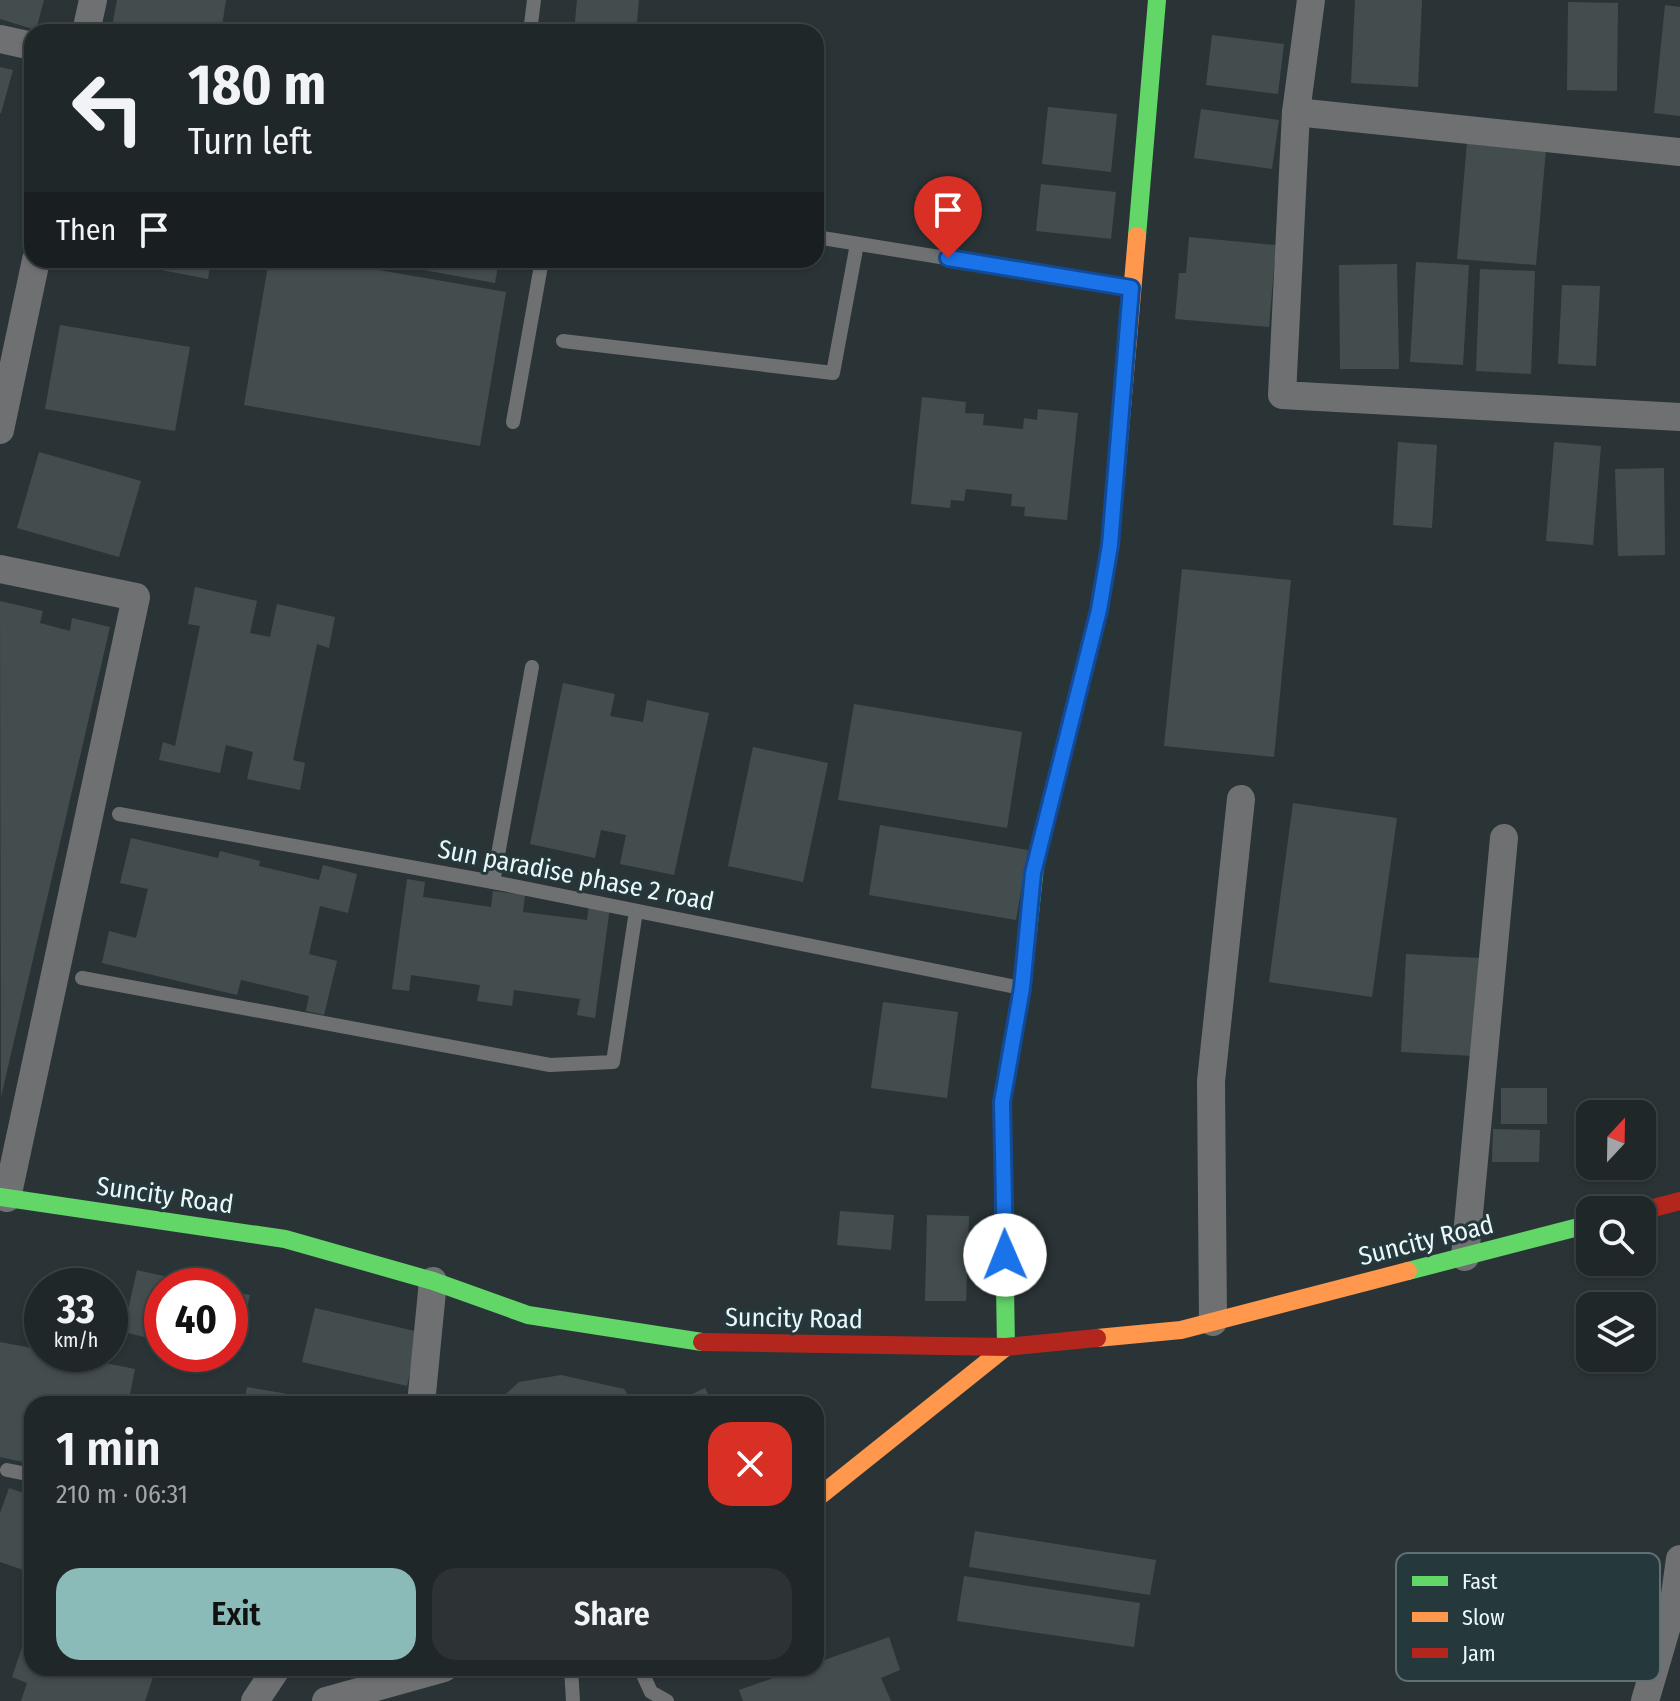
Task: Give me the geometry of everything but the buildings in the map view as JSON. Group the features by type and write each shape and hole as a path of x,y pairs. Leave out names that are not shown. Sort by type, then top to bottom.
{"street":[{"path":"88,24 93,0"},
{"path":"824,1493 1006,1347 1002,1102 1022,988 1033,873 1099,610 1110,545 1157,0"},
{"path":"1311,0 1296,112 1282,395 1680,417"},
{"path":"0,39 24,44"},
{"path":"1296,112 1680,152"},
{"path":"0,430 12,312 32,268"},
{"path":"0,569 136,597 3,1197"},
{"path":"1213,1322 1211,1081 1241,799"},
{"path":"1465,1257 1504,838"},
{"name":"Suncity Road","path":"3,1197 285,1239 433,1281 528,1315 706,1343 1006,1347 1181,1330 1576,1228"},
{"path":"1656,1207 1680,1201"},
{"path":"422,1396 433,1281"},
{"path":"1660,1650 1674,1602 1680,1559"},
{"path":"255,1701 272,1676"},
{"path":"326,1701 415,1676"},
{"path":"1645,1701 1651,1681"}],"lane":[{"path":"531,24 534,0"},
{"path":"824,238 1131,288"},
{"path":"563,341 833,373 857,244"},
{"path":"513,422 541,268"},
{"path":"493,882 532,667"},
{"name":"Sun paradise phase 2 road","path":"119,814 493,882 1022,988"},
{"path":"82,978 550,1065 613,1062 636,911"},
{"path":"7,1470 24,1473"},
{"path":"571,1676 573,1701"},
{"path":"644,1676 651,1692 667,1701"}],"traffic: fast":[{"path":"1137,236 1157,0"},
{"path":"1006,1347 1002,1102 1022,988 1035,866"},
{"path":"0,1197 285,1239 433,1281 528,1315 702,1342"},
{"path":"1408,1271 1576,1228"}],"traffic: slow":[{"path":"1035,866 1099,610 1110,545 1137,236"},
{"path":"1097,1338 1181,1330 1408,1271"},
{"path":"824,1493 1006,1347"}],"traffic: jam":[{"path":"1656,1207 1680,1201"},
{"path":"702,1342 1006,1347 1097,1338"}],"route":[{"path":"948,258 1131,288 1110,545 1099,610 1033,873 1022,988 1002,1102 1005,1255"}]}
